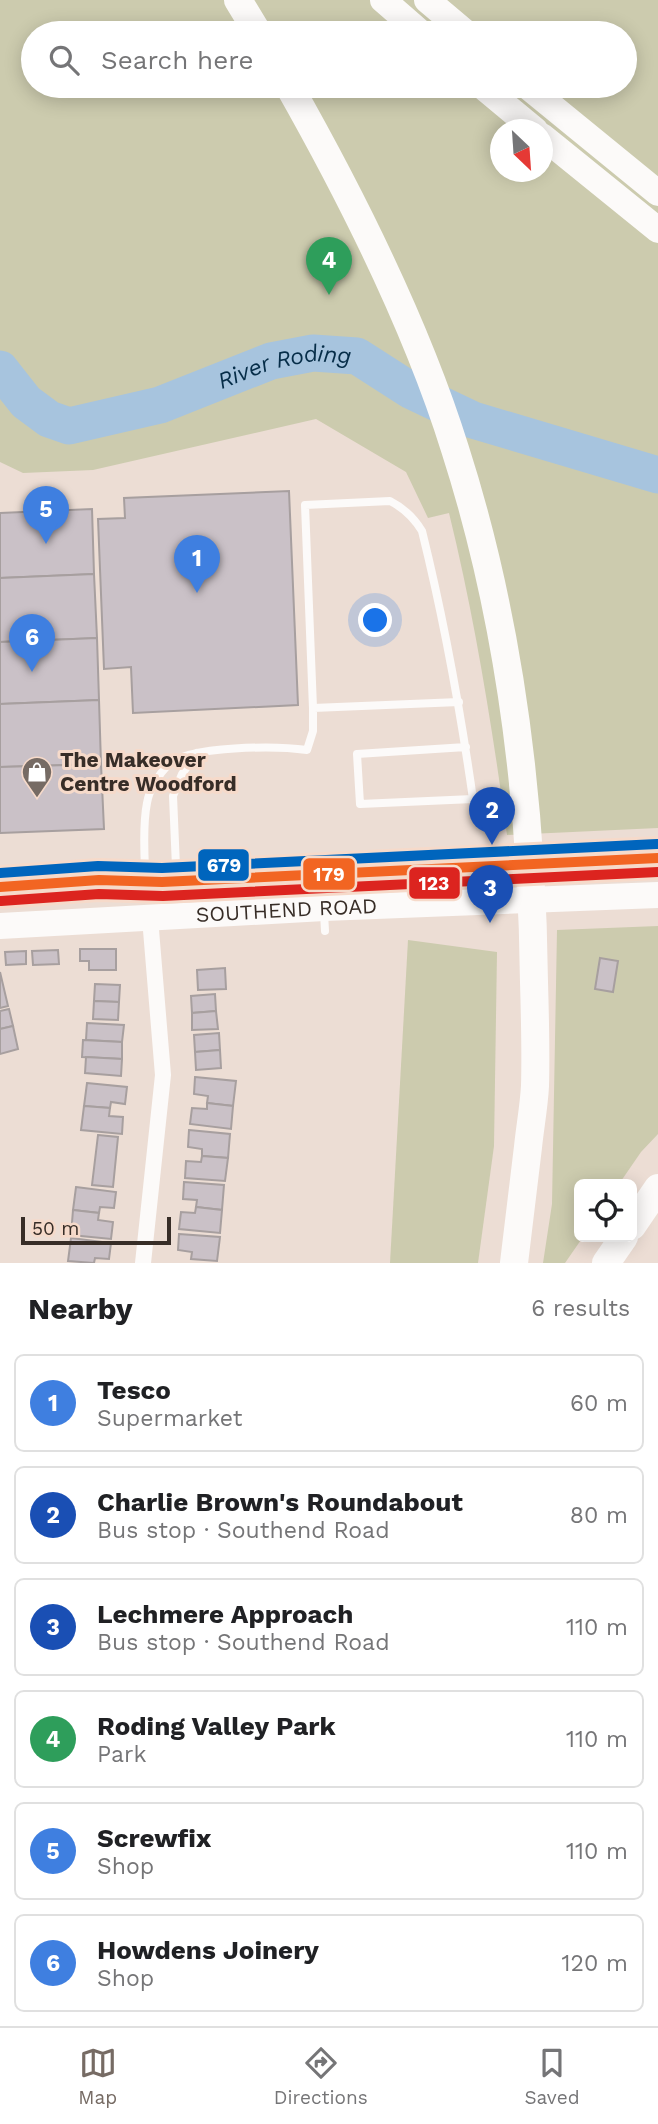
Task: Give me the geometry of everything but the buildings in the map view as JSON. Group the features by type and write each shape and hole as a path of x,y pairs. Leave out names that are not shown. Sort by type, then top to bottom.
{"highway":[{"path":"238,0 251,21"},
{"path":"383,0 407,21"},
{"path":"427,0 452,21"},
{"path":"296,98 331,161 387,277 455,447 481,540 503,646 517,731 534,926 535,1087 514,1263"},
{"path":"496,98 521,119"},
{"path":"542,98 658,193"},
{"path":"553,145 658,230"},
{"name":"SOUTHEND ROAD","path":"0,887 99,880 162,882 658,858"},
{"name":"SOUTHEND ROAD","path":"0,926 150,918 324,919 658,895"},
{"path":"637,1219 658,1188"},
{"path":"606,1263 621,1242"}],"street":[{"path":"143,1263 163,1075 150,918"}],"lane":[{"path":"162,882 145,868 147,803 154,785 170,763 197,753 222,749 271,747 307,750 313,731 313,708 305,505 390,501 416,520 422,531 438,597 459,702 466,747 473,799 360,804 357,754 466,747"},
{"path":"313,708 459,702"},
{"path":"150,918 162,882 176,867 173,796 182,774 197,753"}],"green space":[{"path":"0,0 658,0 658,828 507,835 482,673 449,513 428,518 406,472 316,419 93,470 23,473 0,462"},
{"path":"658,926 658,1134 641,1152 622,1179 574,1179 574,1242 580,1242 565,1263 543,1263 552,1204 557,930"},
{"path":"408,940 497,952 494,1146 478,1263 390,1263"}],"water":[{"path":"0,354 32,391 56,409 64,440 19,414 0,388"}],"waterway":[{"name":"River Roding","path":"0,369 26,402 49,419 69,426 160,405 271,361 313,353 357,356 410,390 473,420 658,475"}],"transit line":[{"name":"679","path":"0,873 98,866 162,868 657,844"},
{"name":"179","path":"0,887 99,880 162,882 658,858"},
{"name":"123","path":"1,901 99,894 163,896 658,872"}],"place":[{"name":"Roding Valley Park","path":"329,295"},
{"name":"Screwfix","path":"46,544"},
{"name":"Tesco","path":"197,593"},
{"name":"Howdens Joinery","path":"32,672"},
{"name":"The Makeover Centre Woodford","path":"37,799"},
{"name":"Charlie Brown's Roundabout","path":"492,845"},
{"name":"Lechmere Approach","path":"490,923"}]}
